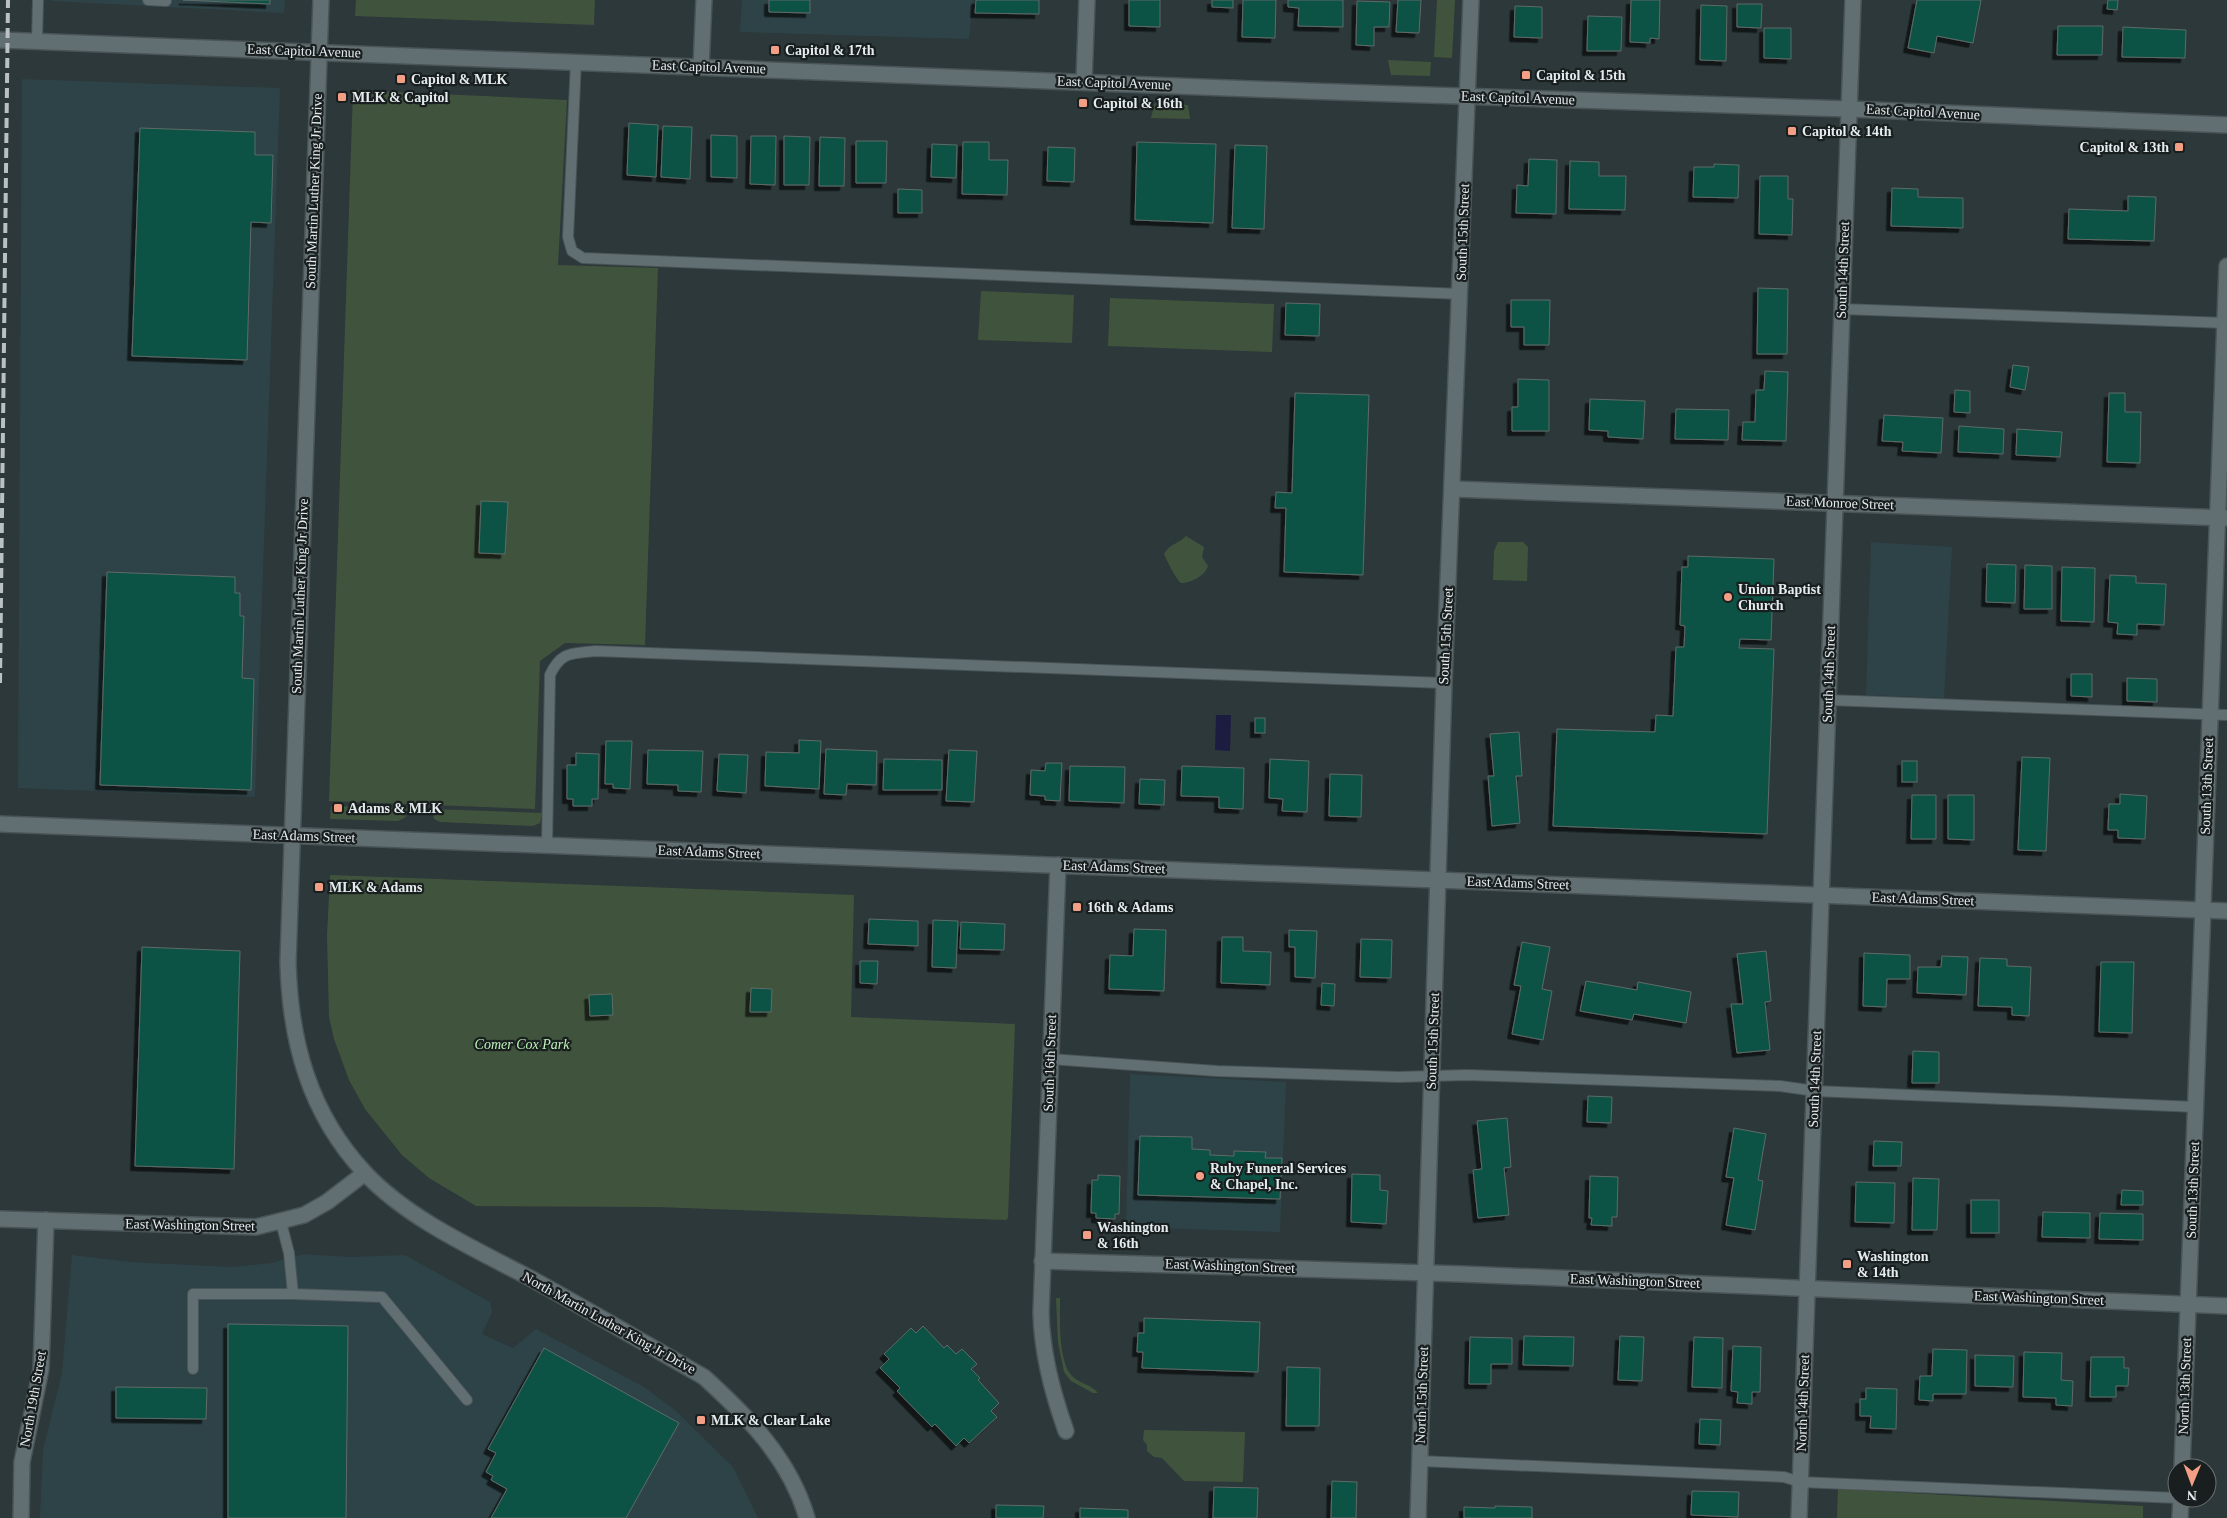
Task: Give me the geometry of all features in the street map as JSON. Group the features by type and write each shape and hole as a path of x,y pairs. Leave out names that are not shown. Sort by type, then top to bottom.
{"street":[{"name":"South Martin Luther King Jr Drive","path":"321,0 292,835 288,962 289,992 296,1046 314,1095 326,1119 365,1173"},
{"path":"701,67 704,0"},
{"path":"1084,81 1087,0"},
{"name":"South 15th Street","path":"1426,1273 1444,683 1461,294 1471,0"},
{"name":"South 14th Street","path":"1808,1289 1853,0"},
{"name":"East Capitol Avenue","path":"0,40 1849,109 2227,126"},
{"name":"South 13th Street","path":"2188,1305 2209,714 2222,518 2227,266"},
{"name":"East Monroe Street","path":"1453,489 2222,518"},
{"name":"East Adams Street","path":"0,824 2227,911"},
{"name":"South 16th Street","path":"1058,865 1042,1261 1042,1342 1052,1393 1066,1431"},
{"name":"East Washington Street","path":"0,1219 228,1228 256,1227 304,1215 327,1202 365,1173"},
{"name":"North Martin Luther King Jr Drive","path":"365,1173 398,1201 443,1232 704,1377 765,1438 784,1466 807,1518"},
{"name":"North 19th Street","path":"21,1518 22,1462 41,1369 46,1220"},
{"name":"East Washington Street","path":"1042,1261 1426,1273 2227,1306"},
{"name":"North 15th Street","path":"1418,1518 1426,1273"},
{"name":"North 14th Street","path":"1799,1518 1808,1289"},
{"name":"North 13th Street","path":"2182,1458 2188,1305"}],"lane":[{"path":"37,41 38,0"},
{"path":"148,0 166,1"},
{"path":"576,61 568,237 572,251 583,258 1461,294"},
{"path":"1842,309 2226,323"},
{"path":"548,845 550,674 557,661 569,654 595,651 1444,683"},
{"path":"1828,700 2227,715"},
{"path":"1050,1059 1217,1071 1432,1076 1477,1075 1780,1086 1815,1091 2196,1107"},
{"path":"282,1222 289,1253 293,1294"},
{"path":"193,1369 193,1294 293,1294 382,1297 467,1400"},
{"path":"1420,1461 1774,1477 1800,1482 2167,1497"}],"shaded area":[{"path":"52,0 285,0 284,13"},
{"path":"742,0 973,0 969,39 740,32"},
{"path":"22,79 280,88 255,797 18,788"},
{"path":"1871,542 1952,547 1944,698 1866,695"},
{"path":"1216,715 1231,715 1230,751 1215,750"},
{"path":"1130,1074 1286,1082 1280,1232 1126,1227"},
{"path":"304,1254 352,1257 405,1255 490,1302 492,1312 482,1334 513,1348 536,1329 644,1387 675,1410 733,1467 758,1518 40,1518 43,1450 62,1373 72,1255 130,1262 231,1267 271,1263"}],"green space":[{"path":"356,0 595,0 594,25 355,16"},
{"path":"1437,0 1455,0 1452,58 1434,57"},
{"path":"1388,60 1431,62 1430,76 1391,75"},
{"path":"353,90 567,100 558,265 658,268 645,645 565,643 540,661 535,809 329,801"},
{"path":"1155,103 1188,105 1190,119 1151,118"},
{"path":"981,291 1074,295 1072,343 978,340"},
{"path":"1110,298 1274,304 1272,352 1108,346"},
{"path":"1186,536 1204,547 1202,557 1208,566 1204,573 1197,578 1181,583 1164,554"},
{"path":"1498,542 1523,542 1528,547 1527,581 1493,580 1494,551"},
{"path":"331,806 407,808 406,817 398,821 330,819"},
{"path":"432,809 542,813 540,823 533,826 440,822 434,819"},
{"name":"Comer Cox Park","path":"330,875 854,895 851,1017 1015,1024 1008,1218 1006,1220 658,1207 476,1206 429,1178 402,1155 365,1109 349,1080 334,1039 329,1017 327,935"},
{"path":"1056,1298 1060,1298 1062,1350 1067,1369 1075,1379 1098,1393 1093,1393 1071,1381 1064,1372 1058,1343"},
{"path":"1144,1430 1245,1432 1243,1482 1184,1481 1162,1458 1154,1457 1147,1451 1147,1445 1143,1440"},
{"path":"1838,1489 2143,1506 2143,1518 1837,1518"}],"building":[{"path":"183,0 270,0 270,4"},
{"path":"769,0 810,0 810,13 769,12"},
{"path":"976,0 1039,0 1039,14 975,13"},
{"path":"1129,0 1160,0 1160,27 1129,26"},
{"path":"1212,0 1233,0 1233,8 1212,7"},
{"path":"1243,0 1276,0 1275,38 1242,37"},
{"path":"1288,0 1343,0 1343,27 1298,26 1299,8 1288,7"},
{"path":"1398,0 1421,0 1419,33 1396,32"},
{"path":"1631,0 1660,0 1659,39 1650,38 1650,43 1630,42"},
{"path":"1917,0 1981,0 1973,43 1937,36 1934,53 1908,48"},
{"path":"2108,0 2118,0 2117,10 2107,9"},
{"path":"1357,1 1390,2 1389,27 1374,27 1374,46 1356,45"},
{"path":"1737,4 1762,4 1761,28 1737,27"},
{"path":"1701,5 1727,6 1726,61 1700,60"},
{"path":"1515,6 1542,7 1542,38 1514,37"},
{"path":"1588,16 1622,17 1621,51 1587,51"},
{"path":"2058,26 2103,26 2102,55 2057,55"},
{"path":"2123,27 2186,30 2185,58 2122,57"},
{"path":"1764,28 1791,28 1791,59 1764,58"},
{"path":"629,123 658,125 656,177 627,175"},
{"path":"663,126 692,127 690,179 661,177"},
{"path":"140,128 255,132 255,155 273,155 271,223 251,222 247,360 132,356"},
{"path":"711,135 737,136 737,178 711,177"},
{"path":"751,136 776,136 775,185 750,184"},
{"path":"784,136 810,137 809,185 784,185"},
{"path":"820,137 845,138 844,186 819,186"},
{"path":"856,141 887,141 886,183 856,183"},
{"path":"963,142 989,142 989,160 1008,160 1007,195 962,194"},
{"path":"1137,142 1216,144 1213,223 1135,220"},
{"path":"932,144 957,145 956,178 931,177"},
{"path":"1235,145 1267,146 1264,229 1232,228"},
{"path":"1048,147 1075,148 1074,182 1047,181"},
{"path":"1529,159 1557,160 1556,214 1516,213 1517,185 1528,186"},
{"path":"1570,161 1599,162 1599,176 1626,176 1625,210 1569,209"},
{"path":"1714,164 1739,165 1738,198 1693,197 1694,167 1714,167"},
{"path":"1760,176 1788,176 1788,199 1793,199 1792,235 1759,234"},
{"path":"1892,188 1918,189 1918,197 1963,198 1963,228 1891,226"},
{"path":"898,189 922,190 922,213 898,213"},
{"path":"2128,196 2156,197 2154,241 2068,239 2069,209 2128,211"},
{"path":"1758,288 1788,289 1787,354 1757,354"},
{"path":"1511,300 1550,300 1549,345 1524,345 1524,327 1511,327"},
{"path":"1286,303 1320,304 1319,336 1285,335"},
{"path":"2013,365 2029,367 2025,390 2010,387"},
{"path":"1765,371 1788,372 1786,441 1742,440 1743,422 1755,422 1756,390 1764,390"},
{"path":"1518,379 1549,380 1549,431 1512,431 1512,407 1518,407"},
{"path":"1955,390 1970,391 1970,413 1954,412"},
{"path":"1295,393 1369,395 1363,575 1284,572 1286,508 1275,508 1276,492 1292,493"},
{"path":"2109,393 2125,393 2125,412 2141,412 2140,463 2107,462"},
{"path":"1590,399 1645,401 1643,439 1608,437 1608,431 1589,430"},
{"path":"1676,409 1729,410 1728,440 1675,439"},
{"path":"1884,415 1943,418 1941,453 1902,451 1903,442 1882,441"},
{"path":"1959,426 2004,429 2003,454 1958,452"},
{"path":"2017,429 2062,432 2060,457 2016,455"},
{"path":"481,501 508,502 505,554 479,553"},
{"path":"1688,556 1774,559 1771,640 1740,639 1739,648 1774,649 1767,834 1553,826 1557,729 1655,732 1656,715 1673,716 1676,647 1684,647 1685,626 1680,625 1682,567 1688,567"},
{"path":"1987,564 2016,565 2015,603 1986,602"},
{"path":"2025,565 2052,566 2052,609 2024,609"},
{"path":"2062,567 2095,568 2094,622 2061,621"},
{"path":"107,572 235,577 235,593 240,593 240,616 244,616 242,678 254,679 251,790 100,785"},
{"path":"2110,575 2136,576 2136,583 2166,584 2164,625 2137,624 2137,635 2117,634 2118,623 2108,622"},
{"path":"2071,674 2092,674 2092,697 2071,696"},
{"path":"2127,678 2157,679 2157,702 2127,701"},
{"path":"1255,718 1265,718 1265,733 1255,733"},
{"path":"1519,732 1522,776 1516,776 1520,823 1492,826 1488,776 1494,776 1490,734"},
{"path":"799,740 821,741 819,789 765,786 766,752 799,753"},
{"path":"606,741 632,741 630,789 613,788 613,784 605,784"},
{"path":"826,749 877,751 876,785 847,784 846,795 824,794"},
{"path":"648,750 703,751 701,792 678,791 678,785 647,784"},
{"path":"949,750 977,751 974,802 946,801"},
{"path":"576,753 599,754 598,799 592,799 592,806 573,806 573,799 567,799 567,765 576,765"},
{"path":"719,754 748,755 746,793 717,791"},
{"path":"2022,757 2050,758 2046,851 2018,850"},
{"path":"884,759 942,760 942,790 883,790"},
{"path":"1270,759 1309,761 1307,812 1282,811 1283,799 1269,798"},
{"path":"1902,761 1917,761 1917,782 1902,782"},
{"path":"1046,763 1062,763 1060,801 1045,800 1045,796 1030,795 1031,770 1045,771"},
{"path":"1070,766 1125,767 1124,803 1069,801"},
{"path":"1182,766 1244,768 1243,809 1219,808 1219,797 1181,796"},
{"path":"1330,774 1362,775 1361,817 1329,816"},
{"path":"1140,779 1165,780 1164,805 1139,804"},
{"path":"2120,794 2147,796 2145,839 2118,838 2118,830 2108,830 2109,804 2120,804"},
{"path":"1912,795 1936,795 1936,839 1911,839"},
{"path":"1948,795 1974,795 1974,840 1948,839"},
{"path":"869,919 918,921 918,946 868,944"},
{"path":"933,920 958,921 956,968 932,967"},
{"path":"961,922 1005,924 1004,950 960,949"},
{"path":"1134,929 1166,930 1164,991 1109,989 1110,955 1133,956"},
{"path":"1289,930 1317,931 1315,978 1295,977 1295,947 1289,947"},
{"path":"1222,937 1243,937 1243,951 1271,952 1270,985 1221,983"},
{"path":"1361,939 1392,940 1391,978 1360,977"},
{"path":"1522,942 1550,947 1542,989 1552,991 1543,1040 1512,1034 1521,986 1514,985"},
{"path":"142,947 240,951 234,1169 135,1166"},
{"path":"1766,951 1771,1001 1765,1002 1770,1050 1737,1053 1731,1004 1743,1004 1737,954"},
{"path":"1864,953 1910,955 1910,979 1887,979 1886,1007 1863,1006"},
{"path":"1942,956 1968,957 1966,995 1917,993 1918,967 1941,967"},
{"path":"1980,958 2007,959 2007,966 2031,967 2029,1016 2012,1015 2012,1007 1978,1006"},
{"path":"860,961 878,961 877,984 860,983"},
{"path":"2101,962 2134,962 2132,1033 2099,1032"},
{"path":"1586,981 1637,990 1638,982 1691,992 1686,1023 1634,1014 1632,1020 1580,1011"},
{"path":"1322,983 1335,984 1334,1006 1321,1005"},
{"path":"751,988 772,989 771,1012 750,1012"},
{"path":"612,994 613,1015 590,1016 589,995"},
{"path":"1913,1051 1939,1052 1939,1083 1912,1083"},
{"path":"1588,1096 1612,1097 1611,1123 1587,1122"},
{"path":"1507,1118 1511,1167 1504,1168 1509,1215 1478,1218 1473,1170 1482,1169 1477,1121"},
{"path":"1734,1128 1766,1134 1758,1180 1763,1181 1755,1230 1726,1225 1734,1178 1726,1177"},
{"path":"1140,1136 1192,1137 1192,1149 1210,1150 1210,1155 1234,1156 1234,1151 1266,1152 1265,1158 1282,1158 1280,1199 1138,1195"},
{"path":"1874,1141 1902,1142 1901,1166 1873,1166"},
{"path":"1352,1174 1380,1175 1380,1190 1388,1191 1386,1224 1351,1222"},
{"path":"1098,1175 1120,1176 1119,1214 1115,1214 1115,1219 1096,1218 1096,1213 1091,1213 1092,1180 1098,1180"},
{"path":"1590,1176 1618,1177 1617,1217 1612,1217 1612,1226 1591,1225 1592,1218 1589,1218"},
{"path":"1913,1178 1939,1179 1937,1230 1912,1230"},
{"path":"1856,1182 1895,1183 1894,1223 1855,1222"},
{"path":"2122,1190 2143,1191 2143,1205 2121,1205"},
{"path":"1971,1200 1999,1200 1999,1233 1971,1233"},
{"path":"2043,1212 2090,1213 2090,1238 2042,1237"},
{"path":"2100,1213 2143,1214 2143,1240 2099,1239"},
{"path":"1144,1318 1260,1322 1258,1372 1142,1368 1143,1352 1137,1352 1138,1333 1144,1333"},
{"path":"228,1324 348,1326 346,1518 228,1518"},
{"path":"923,1326 944,1348 947,1345 956,1354 962,1349 977,1364 971,1369 980,1378 978,1380 999,1403 991,1411 997,1417 969,1443 964,1438 956,1446 935,1424 932,1427 897,1391 900,1388 880,1368 889,1359 884,1354 911,1328 916,1333"},
{"path":"1524,1336 1574,1337 1573,1366 1523,1365"},
{"path":"1620,1336 1644,1337 1642,1381 1618,1380"},
{"path":"1470,1337 1512,1338 1512,1364 1491,1364 1491,1384 1469,1384"},
{"path":"1694,1337 1723,1338 1722,1388 1692,1387"},
{"path":"1733,1346 1761,1347 1760,1392 1752,1392 1752,1404 1737,1403 1738,1392 1731,1391"},
{"path":"544,1348 679,1423 626,1518 491,1518 507,1489 491,1480 493,1476 486,1472 496,1453 488,1449"},
{"path":"1933,1349 1967,1350 1966,1394 1933,1394 1933,1401 1919,1400 1920,1376 1932,1376"},
{"path":"2024,1352 2062,1353 2061,1380 2073,1381 2072,1406 2056,1405 2056,1398 2023,1397"},
{"path":"1975,1355 2014,1356 2013,1387 1975,1386"},
{"path":"2091,1357 2124,1357 2124,1368 2129,1368 2128,1386 2116,1386 2116,1397 2090,1397"},
{"path":"1287,1367 1320,1368 1319,1426 1286,1426"},
{"path":"116,1387 207,1388 206,1419 116,1418"},
{"path":"1866,1388 1897,1389 1896,1429 1870,1428 1871,1416 1860,1416 1860,1399 1866,1399"},
{"path":"1700,1419 1721,1420 1720,1445 1699,1444"},
{"path":"1332,1481 1357,1482 1356,1518 1331,1518"},
{"path":"1214,1487 1258,1488 1257,1518 1213,1518"},
{"path":"1692,1491 1739,1492 1738,1517 1691,1515"},
{"path":"996,1505 1044,1506 1043,1518 996,1518"},
{"path":"1495,1506 1532,1507 1532,1518 1464,1518 1464,1507 1495,1508"},
{"path":"1080,1508 1128,1510 1128,1518 1080,1518"}],"railway":[{"path":"0,683 8,0"}],"place":[{"name":"Capitol & 17th","path":"775,50"},
{"name":"Capitol & 15th","path":"1526,75"},
{"name":"Capitol & MLK","path":"401,79"},
{"name":"MLK & Capitol","path":"342,97"},
{"name":"Capitol & 16th","path":"1083,103"},
{"name":"Capitol & 14th","path":"1792,131"},
{"name":"Capitol & 13th","path":"2179,147"},
{"name":"Union Baptist Church","path":"1728,597"},
{"name":"Adams & MLK","path":"338,808"},
{"name":"MLK & Adams","path":"319,887"},
{"name":"16th & Adams","path":"1077,907"},
{"name":"Ruby Funeral Services & Chapel, Inc.","path":"1200,1176"},
{"name":"Washington & 16th","path":"1087,1235"},
{"name":"Washington & 14th","path":"1847,1264"},
{"name":"MLK & Clear Lake","path":"701,1420"}]}
